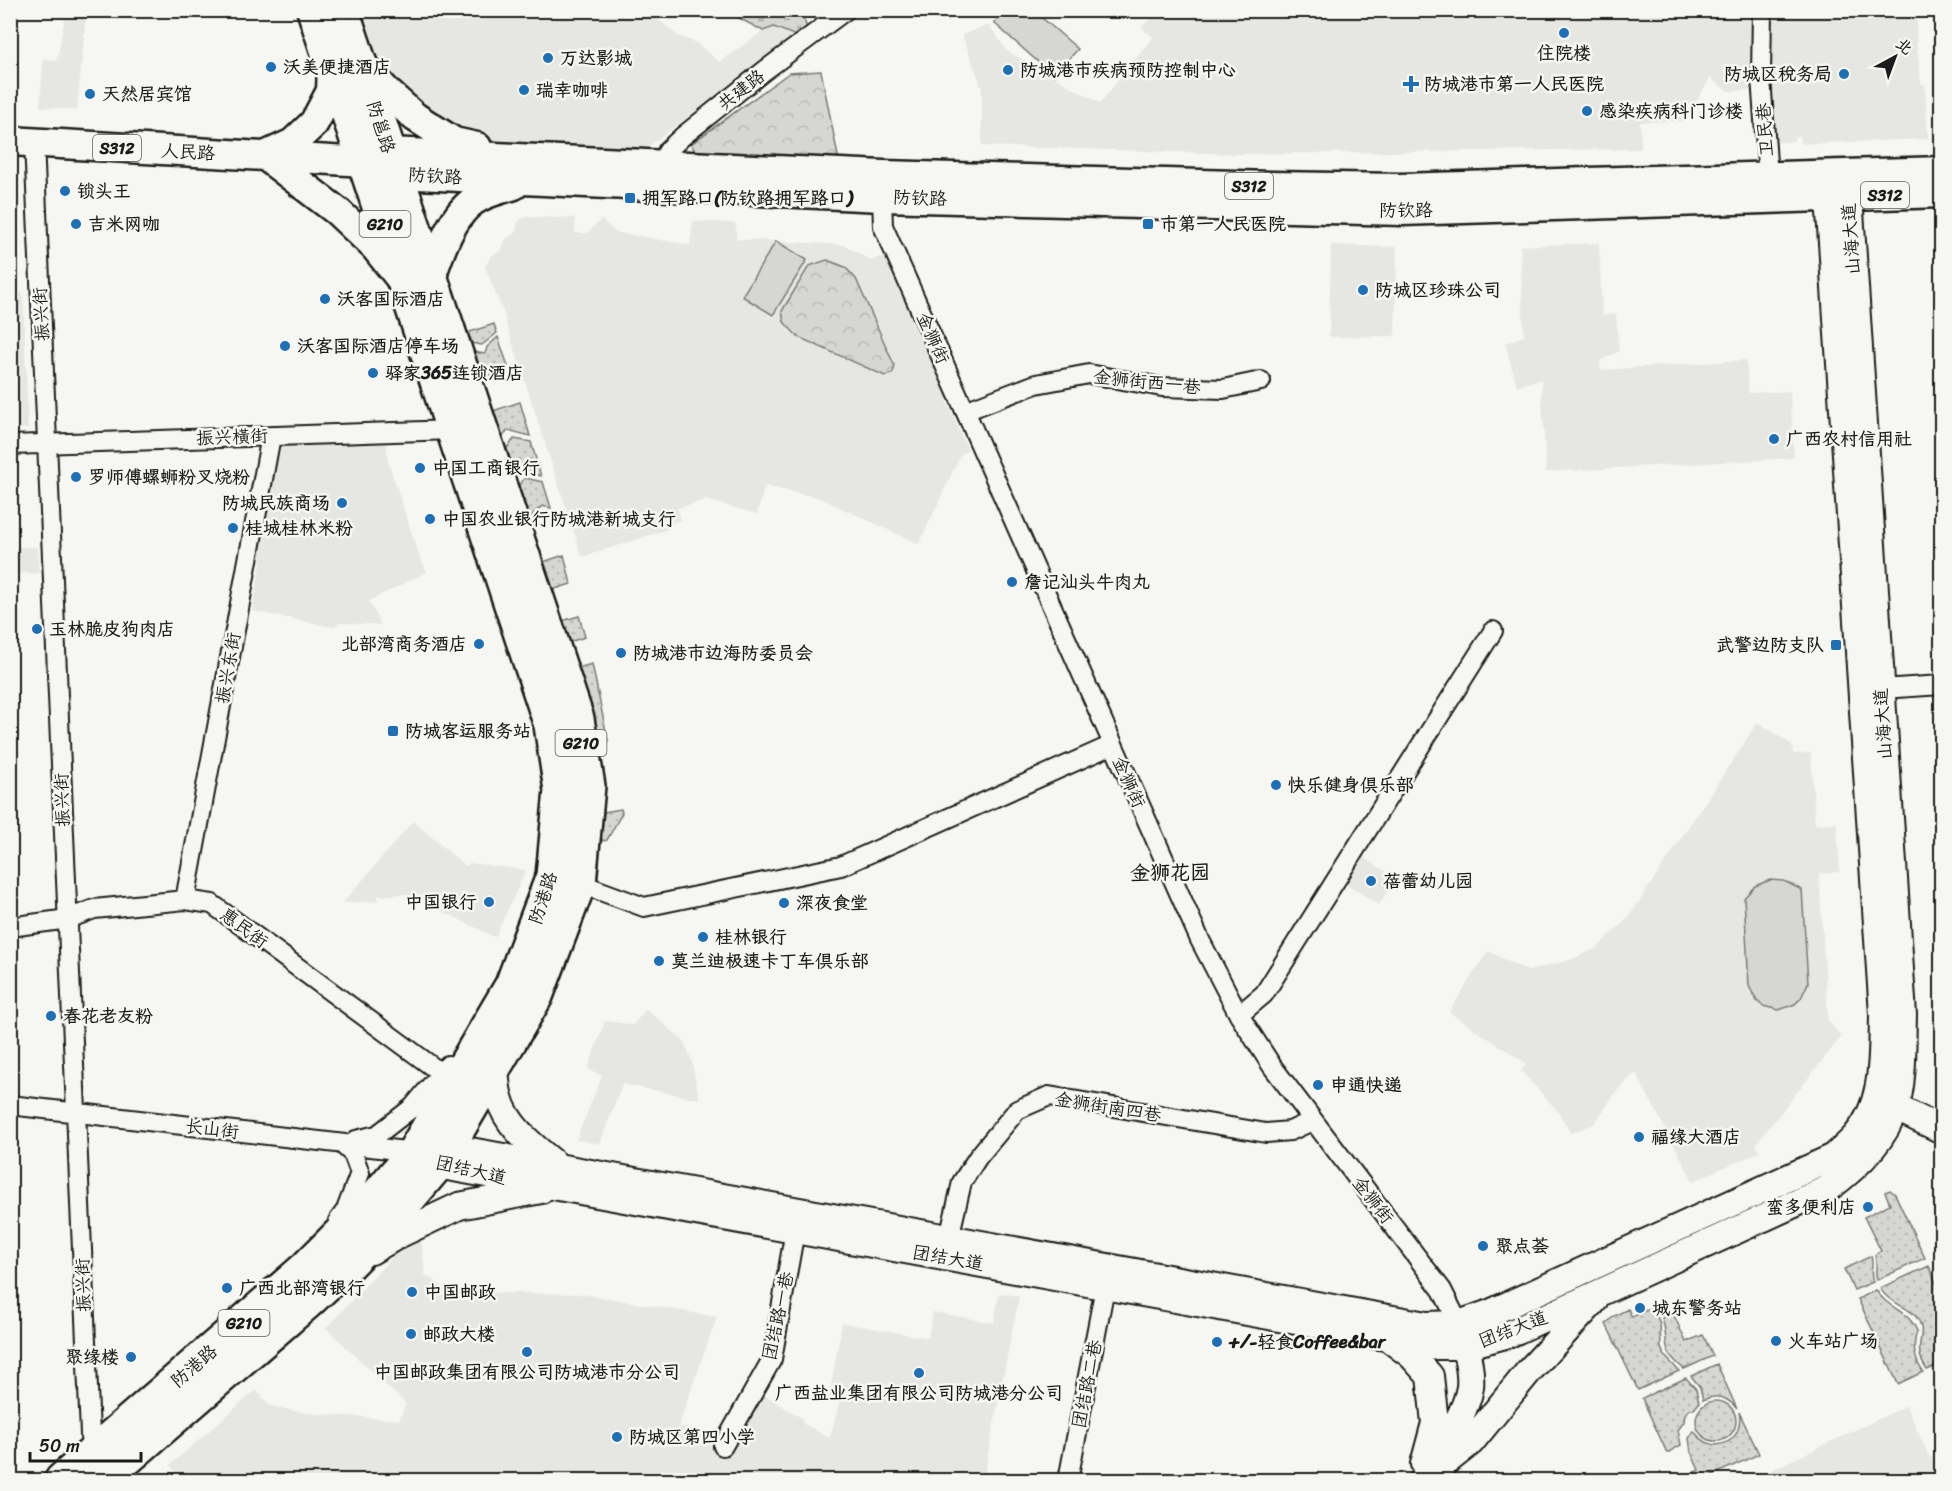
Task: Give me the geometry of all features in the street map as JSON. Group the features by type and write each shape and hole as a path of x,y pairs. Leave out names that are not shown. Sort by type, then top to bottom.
{"highway":[{"name":"防邕路","path":"314,10 345,62 383,163"},
{"name":"防邕路","path":"342,10 345,62"},
{"name":"防港路","path":"96,1469 306,1269 370,1204 433,1155 512,985 553,876 561,790 551,725 453,430 418,282 383,163"},
{"name":"防港路","path":"62,1480 96,1469 305,1304 387,1224 495,1068 537,996 579,883 588,786 577,719 418,282"}],"main road":[{"path":"345,62 388,93 415,117 454,142 526,170 476,198 456,219 440,250 418,282 375,247 338,212 265,156 294,143 314,123 345,62"},
{"name":"人民路","path":"22,142 383,163"},
{"name":"防钦路","path":"383,163 661,176 883,175 1401,188 1768,177 1838,189 1941,171"},
{"name":"防钦路","path":"661,176 882,197 1402,211 1838,189 1941,193"},
{"name":"山海大道","path":"1807,1170 1834,1157 1886,1103 1901,1070 1903,1015 1881,689 1838,189"},
{"name":"山海大道","path":"1818,1194 1848,1174 1871,1150 1882,1135 1886,1103 1881,1069 1883,1015 1838,189"},
{"path":"343,1269 398,1235 459,1206 557,1177 509,1120 499,1098 495,1068"},
{"path":"1886,1103 1941,1130"},
{"name":"团结大道","path":"433,1155 796,1221 1105,1287 1434,1346 1462,1335 1490,1314 1807,1170"},
{"name":"团结大道","path":"796,1221 949,1238 1426,1324 1462,1335 1509,1334 1818,1194"},
{"path":"1422,1480 1471,1443 1536,1362 1575,1319 1605,1291"},
{"path":"1422,1480 1452,1435 1470,1388 1462,1335"},
{"path":"1388,1338 1411,1355 1430,1376 1435,1423 1422,1480"}],"street":[{"name":"共建路","path":"661,176 668,150 683,136 764,71 846,10"},
{"name":"卫民巷","path":"1762,10 1761,77 1768,177"},
{"name":"振兴街","path":"22,142 47,444 76,1113 96,1469"},
{"name":"金狮街","path":"882,197 883,226 1200,940 1239,1015 1272,1066 1442,1290 1462,1335"},
{"name":"金狮街西一巷","path":"965,411 1036,384 1089,374 1172,388 1223,389 1261,381"},
{"name":"振兴横街","path":"10,445 453,430"},
{"name":"振兴东街","path":"185,900 271,436"},
{"path":"1239,1015 1264,994 1493,631"},
{"path":"1881,689 1941,685"},
{"path":"579,883 645,907 841,866 1112,744"},
{"name":"惠民街","path":"10,927 68,919 94,909 185,900 212,904 441,1073"},
{"path":"342,1144 377,1135 413,1107 512,985"},
{"name":"金狮街南四巷","path":"949,1238 962,1182 978,1157 1017,1110 1049,1096 1266,1132 1290,1131 1312,1121"},
{"name":"长山街","path":"10,1106 433,1155"},
{"path":"306,1269 346,1210 360,1173 352,1154 342,1144"},
{"name":"团结路一巷","path":"723,1446 772,1359 796,1221"},
{"name":"团结路二巷","path":"1068,1480 1105,1287"}],"shaded area":[{"name":"防城区税务局","path":"1769,10 1918,11 1916,38 1921,83 1925,85 1928,139 1800,144 1799,136 1794,137 1794,141 1786,142 1777,142 1777,137 1770,138"},
{"path":"358,11 648,11 678,36 695,42 719,62 763,31 774,27 796,36 646,148 510,144 464,134 395,86 371,48"},
{"name":"防城港市第一人民医院","path":"1159,11 1758,11 1755,90 1728,91 1710,78 1695,104 1688,103 1687,121 1640,122 1641,149 1238,154 982,146 982,88 962,35 989,25 1007,51 1100,103 1153,37 1141,27"},
{"path":"66,13 86,15 77,110 40,107 43,59 57,60"},
{"path":"527,217 575,218 575,233 588,233 601,219 615,232 690,245 693,221 736,223 736,239 845,245 871,261 886,255 949,398 946,400 968,450 961,454 919,544 820,498 765,486 757,514 706,500 677,508 681,520 668,524 669,529 582,557 506,319 485,267 491,256 501,251 506,239 516,232 521,219"},
{"path":"1599,243 1602,315 1616,314 1619,351 1600,361 1601,370 1746,360 1749,393 1790,391 1794,458 1546,472 1541,379 1517,386 1505,343 1524,336 1520,246"},
{"name":"防城区珍珠公司","path":"1331,245 1397,247 1395,336 1329,337"},
{"path":"23,293 28,429 11,429 11,296"},
{"path":"386,438 388,461 420,558 427,572 369,601 381,625 339,623 333,627 252,611 261,563 259,549 280,442"},
{"path":"11,547 37,547 39,573 11,574"},
{"path":"1758,722 1792,745 1793,754 1811,753 1815,824 1837,823 1840,872 1819,874 1828,1020 1841,1037 1759,1140 1756,1145 1760,1152 1693,1181 1636,1073 1619,1088 1594,1124 1571,1133 1557,1110 1521,1071 1527,1064 1449,1012 1488,951 1528,971 1570,960 1597,948 1629,917"},
{"path":"413,821 465,866 470,863 526,870 495,937 407,894 378,896 378,901 343,903"},
{"name":"蓓蕾幼儿园","path":"1363,857 1396,878 1379,905 1346,884"},
{"path":"646,1009 684,1041 692,1062 699,1099 622,1084 600,1144 576,1140 602,1076 588,1069 605,1021 633,1025"},
{"path":"421,1238 425,1275 452,1292 582,1294 717,1317 678,1427 686,1427 732,1451 764,1395 802,1418 802,1423 830,1438 840,1400 829,1397 842,1323 928,1338 933,1312 994,1323 999,1293 1019,1296 983,1480 183,1480 170,1465 256,1390 270,1406 305,1413 399,1420 406,1404 326,1328 393,1256"},
{"path":"1906,1406 1930,1458 1941,1453 1941,1480 1759,1480 1757,1477"}],"green space":[{"path":"1005,10 1034,11 1078,49 1054,76 994,23"},
{"path":"726,11 801,11 807,28 796,36 774,27 763,31"},
{"path":"821,71 839,161 700,160 691,144 789,73"},
{"path":"776,241 807,260 773,315 742,296"},
{"path":"827,260 845,267 856,279 895,367 892,374 885,376 798,337 784,322 782,311 809,266"},
{"path":"494,324 497,333 482,345 470,343 467,333"},
{"path":"498,337 509,369 482,378 473,352 485,354 487,347"},
{"path":"520,402 530,436 508,430 502,438 493,411"},
{"path":"514,439 531,442 541,476 520,469 514,475 506,449"},
{"path":"525,478 543,482 551,508 542,506 529,518 518,486"},
{"path":"564,555 571,584 552,590 543,562"},
{"path":"579,616 585,637 569,642 562,621"},
{"path":"592,664 608,741 598,744 593,714 578,668"},
{"path":"621,809 622,813 607,840 603,841 601,837 604,812"},
{"path":"1770,880 1784,881 1802,890 1808,983 1801,998 1795,1004 1779,1010 1763,1006 1757,1001 1749,986 1744,898 1755,886"},
{"path":"1890,1190 1895,1194 1925,1258 1877,1280 1875,1255 1881,1251 1864,1217 1890,1204 1885,1192"},
{"path":"1871,1256 1873,1282 1854,1290 1844,1269"},
{"path":"1929,1266 1941,1295 1942,1364 1927,1370 1920,1355 1921,1327 1919,1321 1910,1311 1884,1294 1880,1288"},
{"path":"1876,1290 1886,1301 1909,1318 1917,1331 1915,1352 1923,1372 1898,1384 1858,1299"},
{"path":"1653,1307 1660,1324 1661,1348 1664,1355 1679,1371 1638,1390 1606,1324 1614,1316 1628,1309 1632,1317"},
{"path":"1673,1313 1686,1342 1703,1335 1713,1356 1684,1369 1676,1362 1668,1351 1662,1318"},
{"path":"1717,1364 1737,1409 1722,1398 1713,1397 1703,1400 1700,1387 1691,1376"},
{"path":"1686,1378 1696,1389 1699,1403 1685,1414 1684,1422 1678,1430 1681,1445 1667,1453 1642,1398"},
{"path":"1716,1401 1730,1407 1736,1421 1730,1435 1716,1441 1702,1435 1696,1421 1702,1407"},
{"path":"1739,1412 1759,1454 1702,1480 1677,1480 1699,1470 1691,1452 1689,1438 1694,1431 1701,1439 1709,1443 1718,1445 1726,1443 1737,1432 1740,1423"}],"place":[{"name":"住院楼","path":"1564,33"},
{"name":"万达影城","path":"548,58"},
{"name":"沃美便捷酒店","path":"271,67"},
{"name":"防城港市疾病预防控制中心","path":"1008,70"},
{"name":"防城区税务局","path":"1844,74"},
{"name":"防城港市第一人民医院","path":"1411,84"},
{"name":"瑞幸咖啡","path":"524,90"},
{"name":"天然居宾馆","path":"90,94"},
{"name":"感染疾病科门诊楼","path":"1587,111"},
{"name":"锁头王","path":"65,191"},
{"name":"拥军路口(防钦路拥军路口)","path":"630,198"},
{"name":"吉米网咖","path":"76,224"},
{"name":"市第一人民医院","path":"1148,224"},
{"name":"防城区珍珠公司","path":"1363,290"},
{"name":"沃客国际酒店","path":"325,299"},
{"name":"沃客国际酒店停车场","path":"285,346"},
{"name":"驿家365连锁酒店","path":"373,373"},
{"name":"广西农村信用社","path":"1774,439"},
{"name":"中国工商银行","path":"420,468"},
{"name":"罗师傅螺蛳粉叉烧粉","path":"76,477"},
{"name":"防城民族商场","path":"342,503"},
{"name":"中国农业银行防城港新城支行","path":"430,519"},
{"name":"桂城桂林米粉","path":"233,528"},
{"name":"詹记汕头牛肉丸","path":"1012,582"},
{"name":"玉林脆皮狗肉店","path":"37,629"},
{"name":"北部湾商务酒店","path":"479,644"},
{"name":"武警边防支队","path":"1836,645"},
{"name":"防城港市边海防委员会","path":"621,653"},
{"name":"防城客运服务站","path":"393,731"},
{"name":"快乐健身俱乐部","path":"1276,785"},
{"name":"蓓蕾幼儿园","path":"1371,881"},
{"name":"中国银行","path":"489,902"},
{"name":"深夜食堂","path":"784,903"},
{"name":"桂林银行","path":"703,937"},
{"name":"莫兰迪极速卡丁车俱乐部","path":"659,961"},
{"name":"春花老友粉","path":"51,1016"},
{"name":"申通快递","path":"1318,1085"},
{"name":"福缘大酒店","path":"1639,1137"},
{"name":"蛮多便利店","path":"1868,1207"},
{"name":"聚点荟","path":"1483,1246"},
{"name":"广西北部湾银行","path":"227,1288"},
{"name":"中国邮政","path":"412,1292"},
{"name":"城东警务站","path":"1640,1308"},
{"name":"邮政大楼","path":"411,1334"},
{"name":"火车站广场","path":"1776,1341"},
{"name":"+/-轻食Coffee&bar","path":"1217,1342"},
{"name":"中国邮政集团有限公司防城港市分公司","path":"527,1352"},
{"name":"聚缘楼","path":"131,1357"},
{"name":"广西盐业集团有限公司防城港分公司","path":"919,1373"},
{"name":"防城区第四小学","path":"617,1437"}],"district":[{"name":"金狮花园","path":"1170,872"}]}
